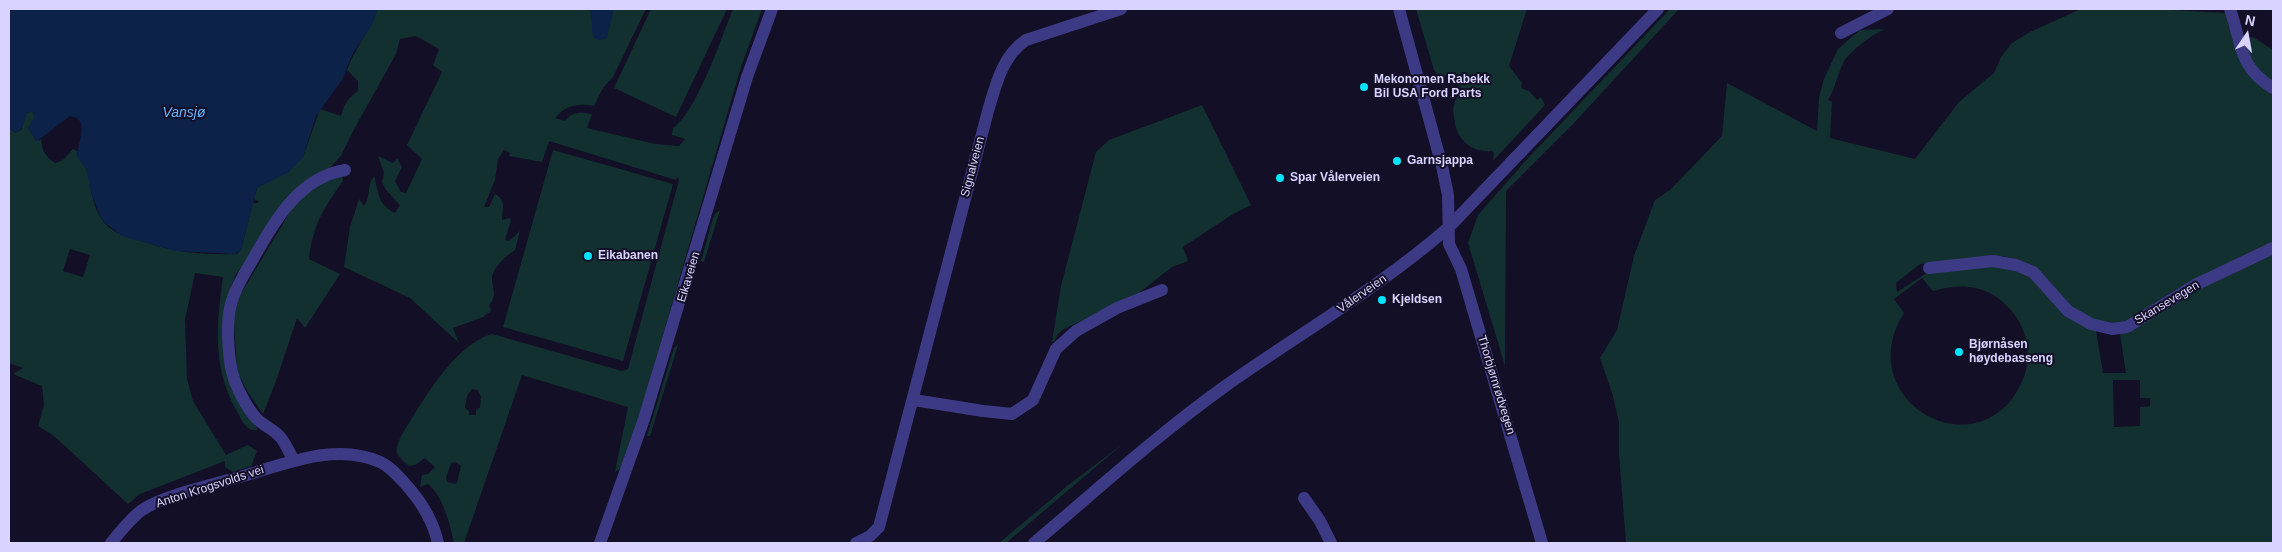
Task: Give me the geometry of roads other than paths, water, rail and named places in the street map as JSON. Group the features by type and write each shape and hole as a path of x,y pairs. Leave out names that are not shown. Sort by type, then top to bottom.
{"street":[{"name":"Eikaveien","path":"600,543 644,419 698,248 747,77 772,9"},
{"name":"Signalveien","path":"856,543 870,536 879,527 914,400 988,111 1007,58 1016,47 1026,40 1121,9"},
{"name":"Thorbjørnrødvegen","path":"1399,9 1442,166 1448,195 1449,244 1464,277 1542,543"},
{"name":"Vålerveien","path":"1034,543 1158,437 1224,387 1427,247 1449,228 1658,9"},
{"path":"1841,34 1888,9"},
{"path":"2230,9 2245,61 2259,79 2273,88"},
{"path":"294,461 281,437 258,420 240,393 232,372 228,321 236,290 266,237 296,194 325,175 345,170"},
{"name":"Skansevegen","path":"1929,268 1993,261 2016,265 2032,272 2068,311 2091,324 2112,329 2128,327 2195,285 2273,248"},
{"path":"914,400 1012,414 1033,400 1056,349 1076,331 1117,308 1162,290"},
{"name":"Anton Krogsvolds vei","path":"110,543 136,515 149,506 191,491 294,461 329,453 356,456 380,462 397,474 426,509 438,543"},
{"path":"1304,498 1320,521 1331,543"}],"water":[{"name":"Vansjø","path":"9,9 378,9 373,23 353,53 342,80 316,116 303,157 289,172 257,188 241,250 235,254 176,251 122,236 104,222 91,193 86,168 77,157 81,126 80,121 76,118 70,116 36,142 28,128 34,118 33,111 27,113 23,125 18,132 15,133 9,128"},
{"path":"590,9 614,9 607,38 599,40 593,36"}],"place":[{"name":"Mekonomen Rabekk Bil USA Ford Parts","path":"1364,87"},
{"name":"Garnsjappa","path":"1397,161"},
{"name":"Spar Vålerveien","path":"1280,178"},
{"name":"Eikabanen","path":"588,256"},
{"name":"Kjeldsen","path":"1382,300"},
{"name":"Bjørnåsen høydebasseng","path":"1959,352"}]}
